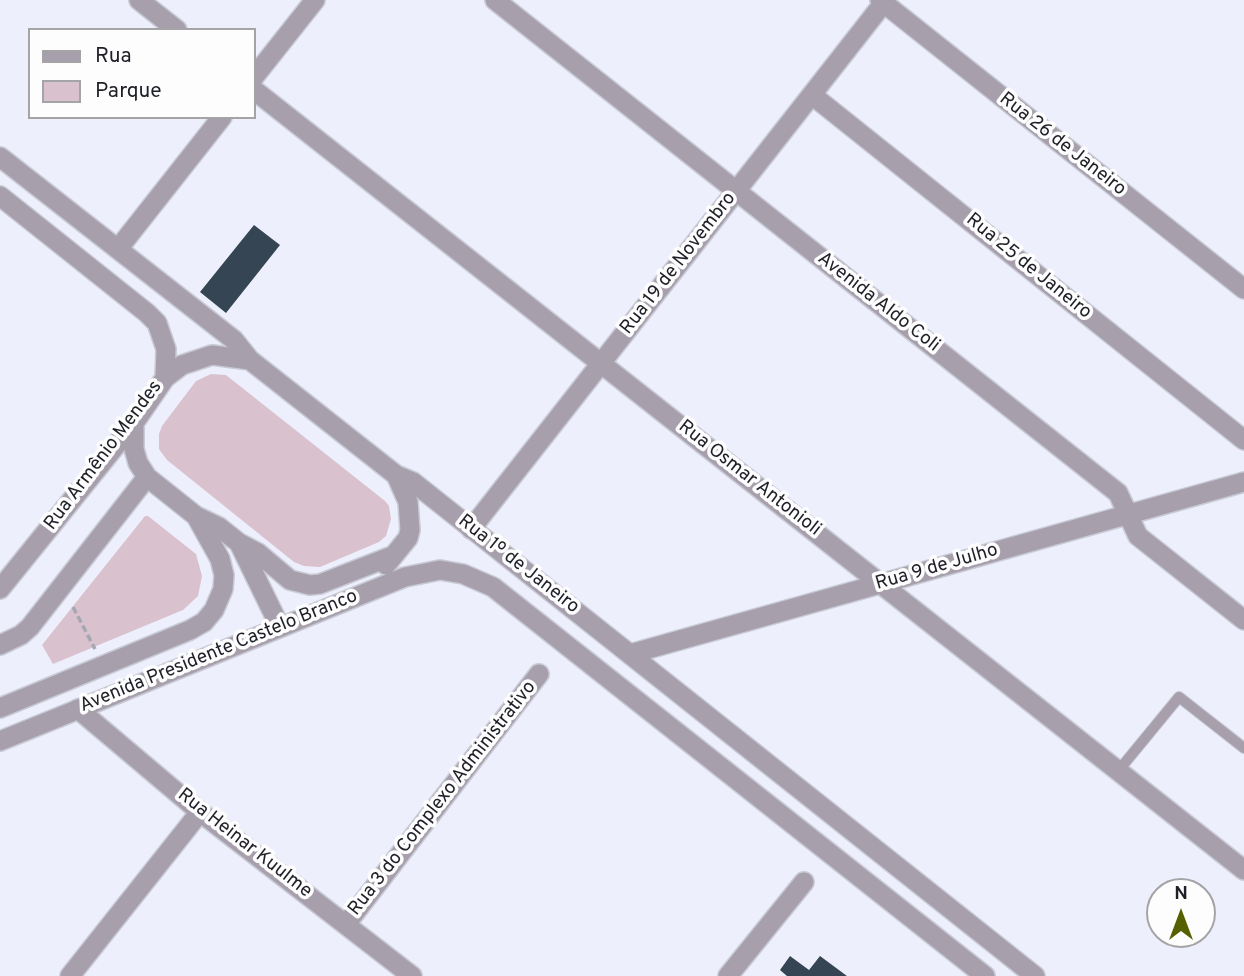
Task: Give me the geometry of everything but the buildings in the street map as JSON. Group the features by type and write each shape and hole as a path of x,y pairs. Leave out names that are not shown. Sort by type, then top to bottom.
{"street":[{"path":"139,0 174,28"},
{"path":"256,75 315,0"},
{"name":"Avenida Aldo Coli","path":"495,0 1118,494 1138,536 1244,620"},
{"name":"Rua 19 de Novembro","path":"471,529 884,1"},
{"name":"Rua 26 de Janeiro","path":"884,1 1244,289"},
{"name":"Rua Osmar Antonioli","path":"256,92 1244,870"},
{"name":"Rua 25 de Janeiro","path":"812,95 1244,439"},
{"path":"118,249 220,119"},
{"name":"Rua 1º de Janeiro","path":"0,158 234,341 250,360 396,475 413,482 1035,976"},
{"name":"Rua Armênio Mendes","path":"0,196 147,313 157,323 166,349 165,378 134,423 0,589"},
{"path":"165,378 182,365 212,355 250,360"},
{"path":"134,423 134,449 138,463 147,477 196,516 219,527 239,543 258,553 290,580 310,585 320,584 392,556"},
{"path":"367,592 408,538 411,522 408,502 396,475"},
{"path":"0,645 21,635 30,627 147,477"},
{"name":"Rua 9 de Julho","path":"630,654 1244,482"},
{"name":"Avenida Presidente Castelo Branco","path":"0,708 204,622 214,610 223,589 224,575 214,545 196,516"},
{"path":"239,543 280,628"},
{"name":"Rua 1º de Janeiro","path":"440,570 463,573 493,587 985,976"},
{"name":"Avenida Presidente Castelo Branco","path":"0,741 367,592 418,573 440,570"},
{"name":"Rua 3 do Complexo Administrativo","path":"347,923 539,674"},
{"name":"Rua Heinar Kuulme","path":"78,709 200,812 347,923 412,976"},
{"path":"70,976 200,812"},
{"path":"728,976 804,882"}],"lane":[{"path":"1119,771 1179,697 1244,748"}],"path":[{"path":"62,586 103,665"}],"green space":[{"path":"211,374 226,375 385,501 389,506 391,519 386,536 379,542 320,567 304,566 294,562 167,460 159,449 162,426 196,381"},
{"path":"145,516 196,554 202,576 198,596 183,610 53,664 42,645"}]}
